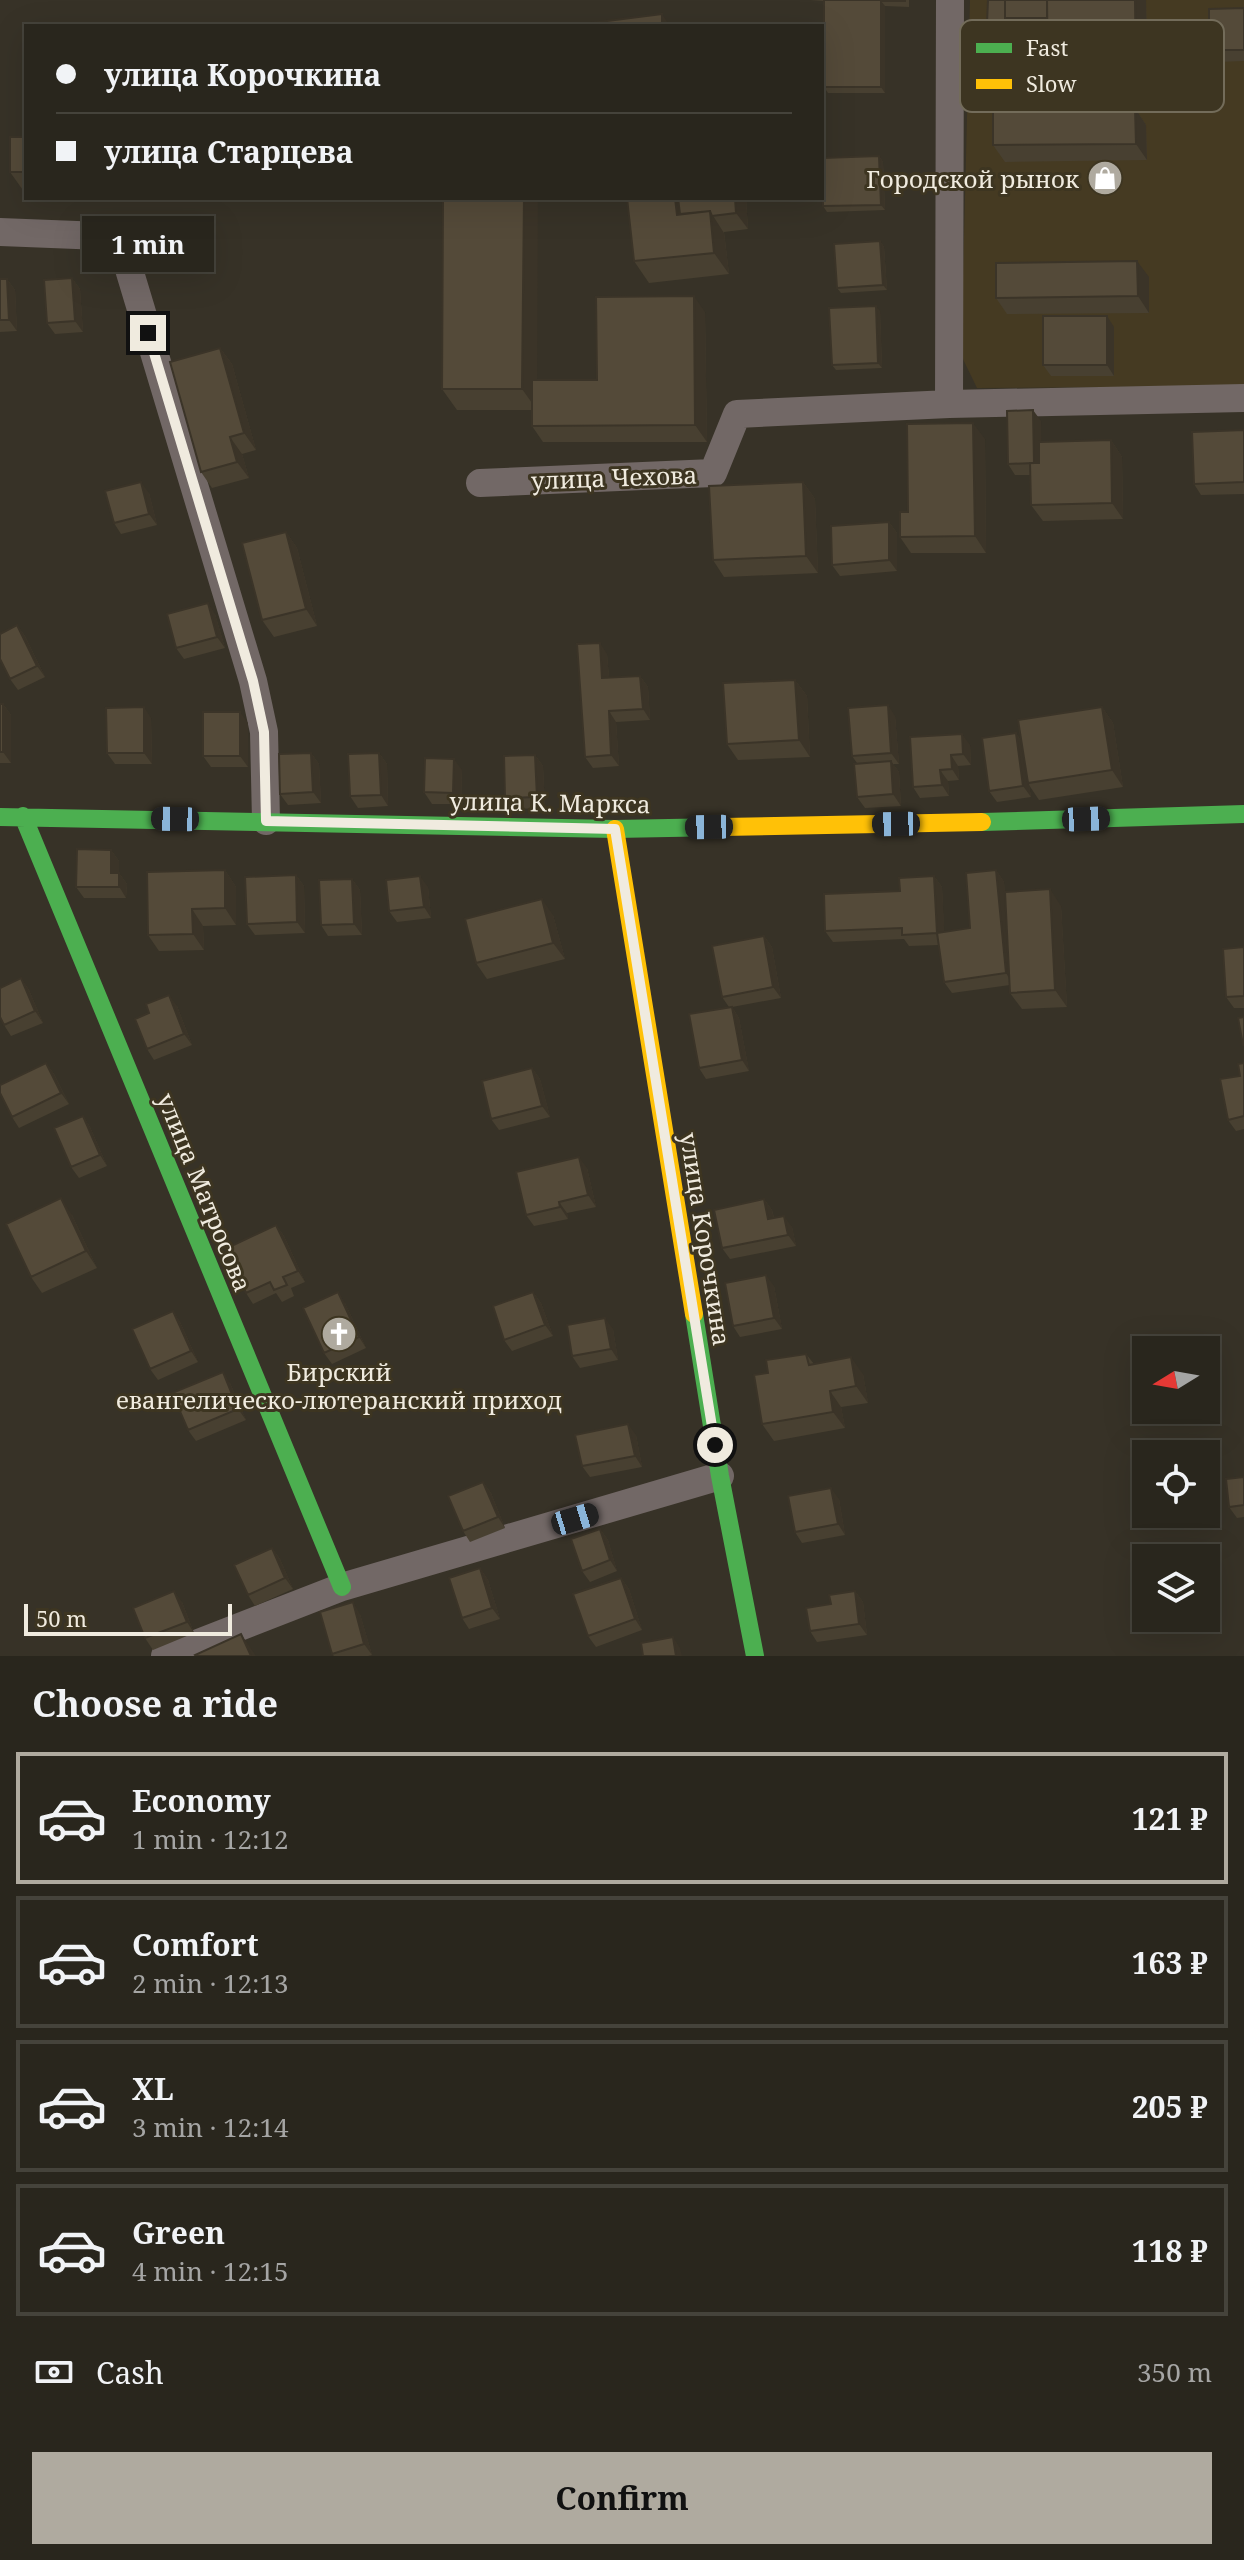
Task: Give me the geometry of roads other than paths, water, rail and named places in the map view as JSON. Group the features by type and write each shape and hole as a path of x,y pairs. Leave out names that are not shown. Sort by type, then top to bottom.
{"street":[{"path":"949,404 950,0"},
{"path":"0,232 102,236 122,246 253,681 264,732 266,821"},
{"name":"улица Чехова","path":"480,483 713,473 737,414 949,404 1244,398"},
{"name":"улица К. Маркса","path":"0,817 615,829 927,824 1244,814"},
{"name":"улица Матросова","path":"23,816 342,1587"},
{"name":"улица Корочкина","path":"615,829 720,1476 755,1656"},
{"path":"165,1656 342,1587 720,1476"}],"place":[{"name":"Городской рынок","path":"1105,178"},
{"name":"Бирский евангелическо-лютеранский приход","path":"339,1334"}]}
